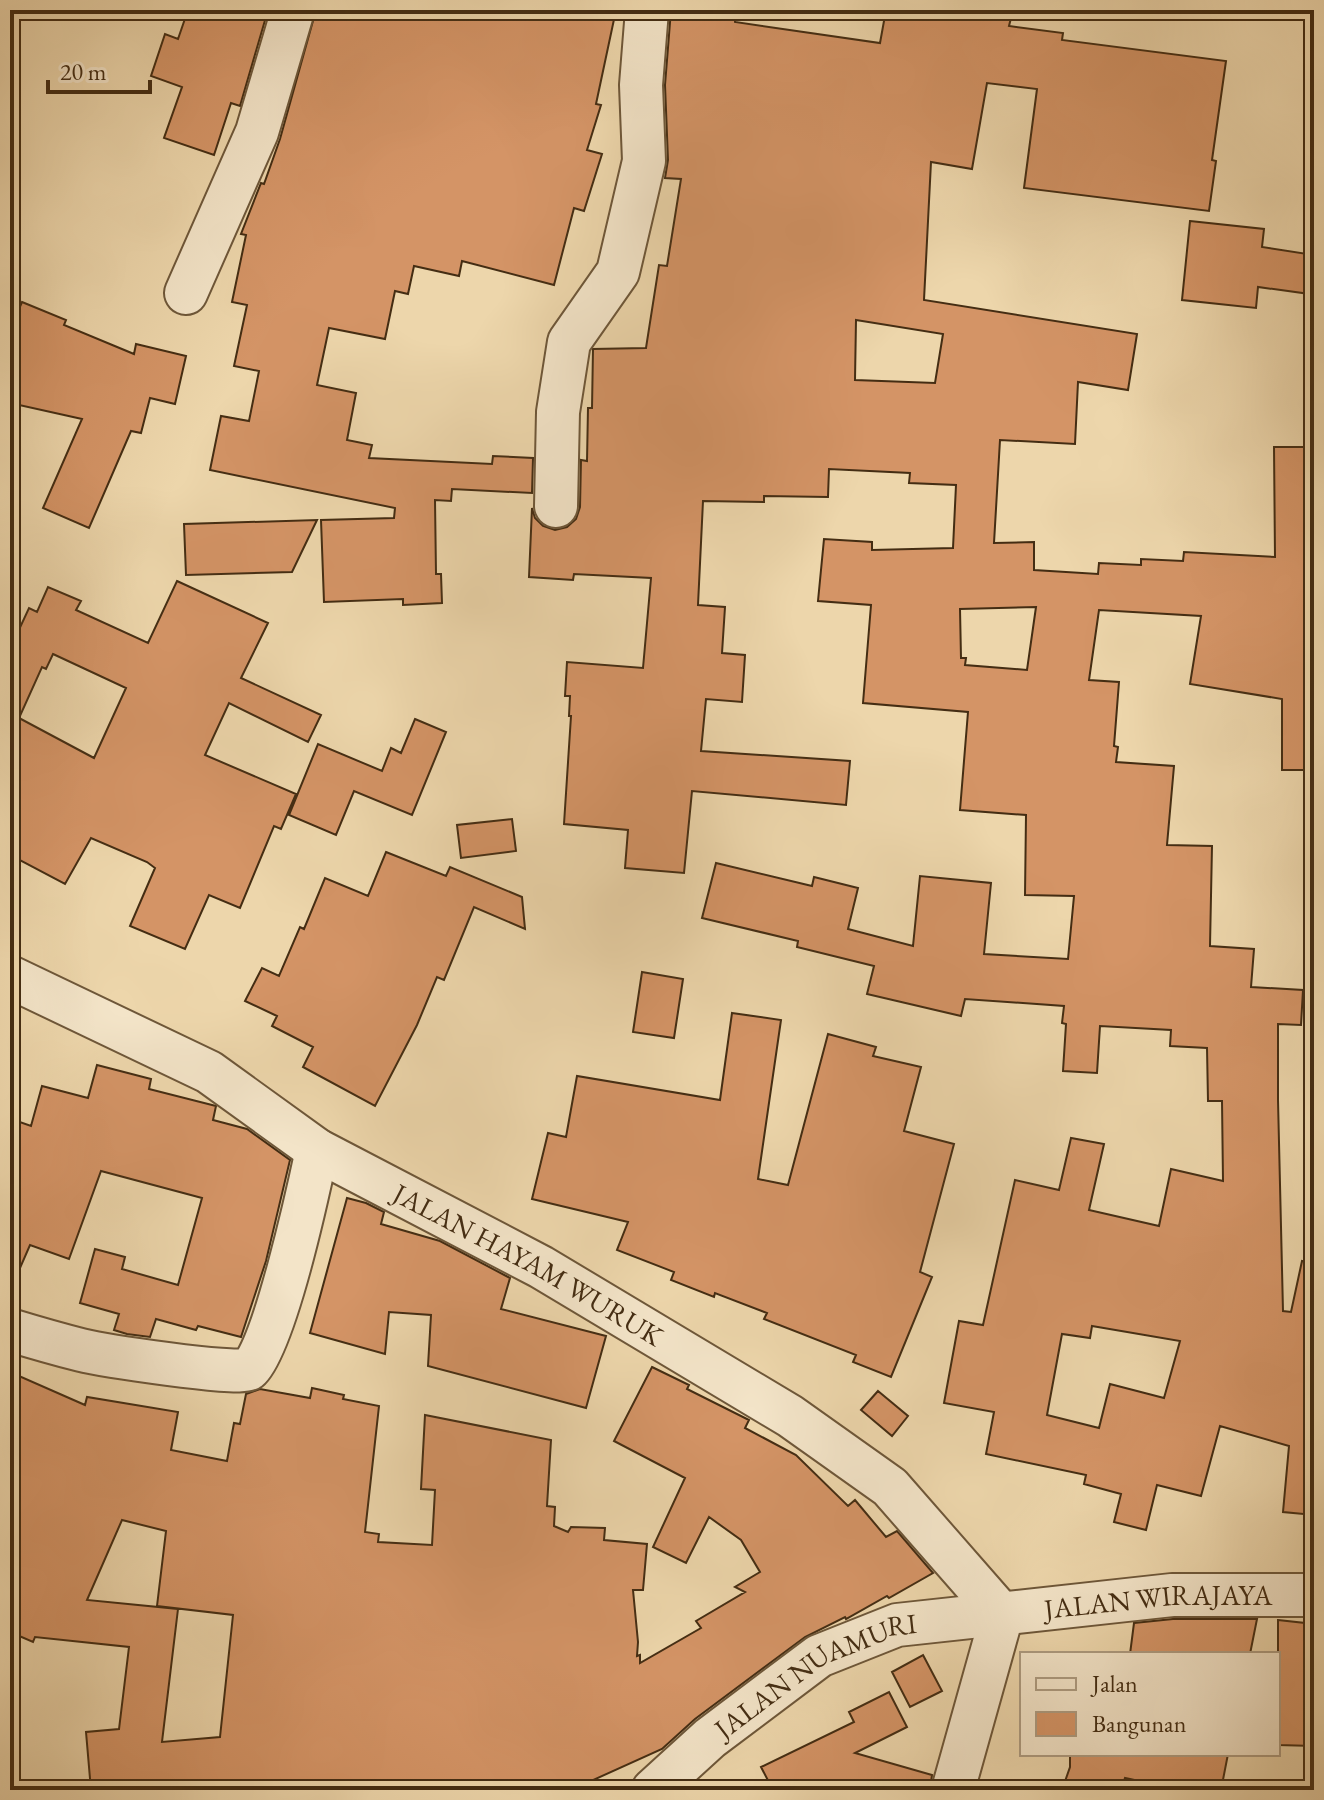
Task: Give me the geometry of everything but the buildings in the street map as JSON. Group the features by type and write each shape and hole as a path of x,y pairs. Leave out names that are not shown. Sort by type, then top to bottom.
{"street":[{"path":"186,293 257,132 293,10"},
{"path":"556,506 558,412 569,342 618,272 644,161 641,85 647,10"},
{"name":"JALAN HAYAM WURUK","path":"12,983 209,1072 317,1150 541,1267 790,1416 890,1487 1002,1615"},
{"path":"10,1330 84,1350 212,1370 249,1370 259,1358 286,1283 317,1150"},
{"name":"JALAN WIRAJAYA","path":"1002,1615 1172,1595 1314,1595"},
{"path":"953,1790 1002,1615"},
{"name":"JALAN NUAMURI","path":"653,1790 710,1738 819,1656 897,1625 1002,1615"}]}
